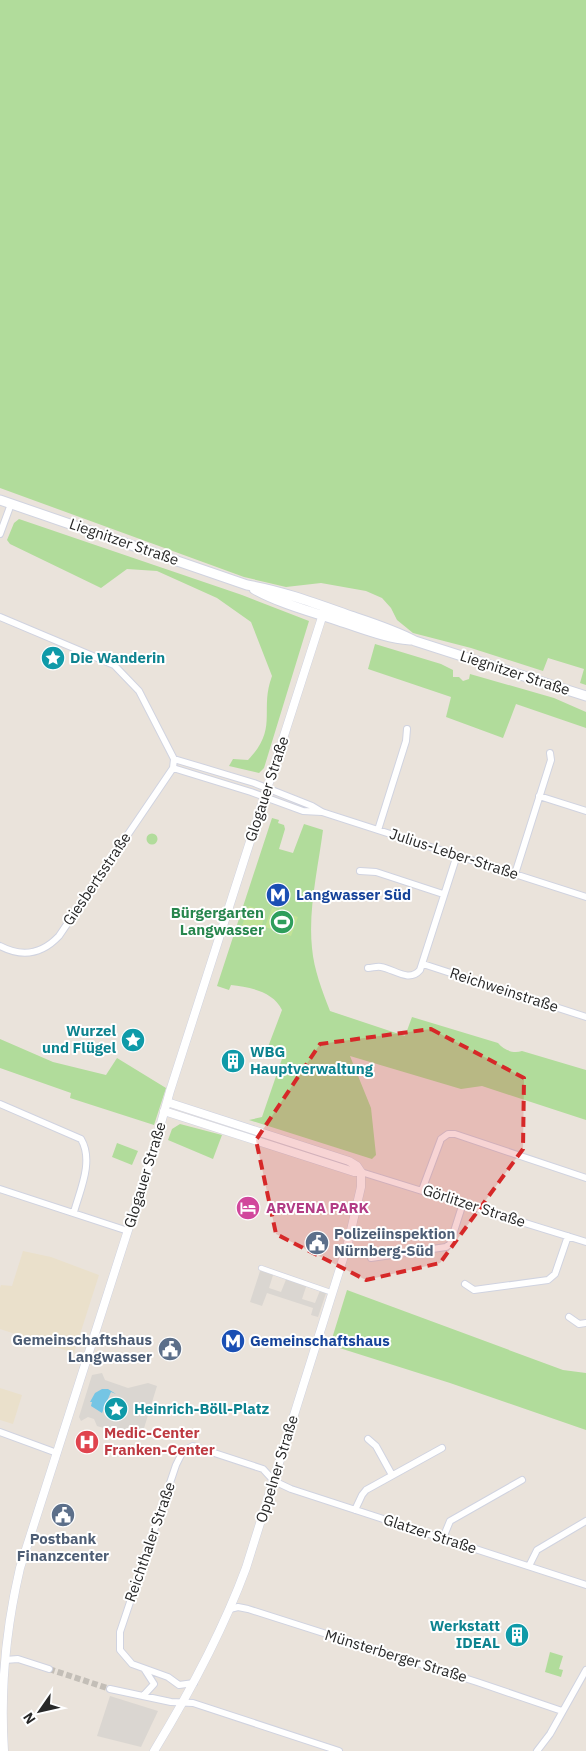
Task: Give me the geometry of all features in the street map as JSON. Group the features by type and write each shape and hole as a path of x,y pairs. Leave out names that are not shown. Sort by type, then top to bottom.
{"main road":[{"name":"Liegnitzer Straße","path":"0,500 247,585 268,596 324,611 391,637 415,641 586,696"}],"street":[{"path":"0,534 11,504"},
{"name":"Glogauer Straße","path":"4,1751 3,1663 20,1568 128,1231 266,788 324,611"},
{"path":"0,617 114,665 139,691 174,759 173,768"},
{"path":"378,830 406,741 407,729"},
{"path":"515,874 551,760 550,753"},
{"name":"Julius-Leber-Straße","path":"174,759 266,788 312,806 322,812 586,897"},
{"name":"Julius-Leber-Straße","path":"173,768 303,811 322,812"},
{"name":"Giesbertsstraße","path":"0,946 26,954 52,943 173,768"},
{"path":"539,796 586,811"},
{"path":"368,968 380,967 410,976 416,975 423,964 456,855"},
{"path":"360,871 376,872 443,894"},
{"name":"Reichweinstraße","path":"423,964 586,1017"},
{"name":"Görlitzer Straße","path":"167,1102 349,1161 357,1166 361,1172"},
{"path":"0,1104 81,1139 86,1148 88,1160 74,1212"},
{"name":"Görlitzer Straße","path":"164,1111 354,1172 361,1172 422,1190 586,1242"},
{"path":"422,1190 441,1139 448,1134 455,1134 586,1178"},
{"name":"Oppelner Straße","path":"154,1751 194,1683 230,1609 274,1481 354,1222 361,1187 361,1172"},
{"path":"0,1189 128,1231"},
{"path":"371,1258 446,1247 450,1244 463,1203"},
{"path":"465,1284 474,1290 548,1280 555,1274 568,1236"},
{"path":"260,1268 332,1293"},
{"path":"569,1318 579,1324 586,1323"},
{"path":"0,1432 57,1453"},
{"path":"368,1439 376,1446 392,1475"},
{"name":"Reichthaler Straße","path":"194,1683 179,1684 168,1677 132,1664 124,1657 120,1650 120,1632 176,1465 183,1451 193,1446 256,1466 266,1471 274,1481"},
{"path":"355,1510 366,1490 442,1448"},
{"path":"442,1538 450,1521 522,1480"},
{"name":"Glatzer Straße","path":"274,1481 355,1510 586,1585"},
{"path":"529,1566 537,1550 586,1521"},
{"name":"Münsterberger Straße","path":"230,1609 238,1607 280,1619 478,1682 562,1711"},
{"path":"3,1663 18,1659 49,1669"},
{"path":"143,1696 154,1684 144,1669"},
{"path":"536,1751 550,1734 586,1670"},
{"path":"110,1689 183,1703 193,1703 340,1751"}],"highlighted area":[{"path":"431,1029 524,1078 523,1149 440,1263 366,1280 276,1234 256,1140 320,1044"}],"shaded area":[{"path":"23,1251 51,1257 99,1275 74,1353 0,1329 0,1288 1,1285 12,1286"},
{"path":"261,1268 274,1272 269,1288 281,1292 287,1277 307,1284 302,1299 315,1303 321,1288 327,1290 318,1317 311,1315 313,1308 267,1293 262,1306 250,1302"},
{"name":"Heinrich-Böll-Platz","path":"102,1373 105,1380 128,1388 148,1383 157,1386 141,1438 138,1439 97,1426 94,1419 88,1417 81,1421 79,1417 92,1375"},
{"path":"0,1388 22,1395 13,1424 0,1420"},
{"path":"110,1696 158,1711 141,1747 97,1736"}],"green space":[{"path":"0,0 586,0 586,685 580,683 584,669 548,658 543,671 471,648 413,633 397,620 391,608 382,598 366,591 321,583 286,587 244,577 0,488"},
{"path":"19,519 242,595 309,621 264,768 259,773 229,766 233,759 248,760 257,749 266,729 267,699 272,676 251,622 217,598 157,571 127,569 101,588 10,544 7,540 14,523"},
{"path":"375,644 441,664 453,670 453,677 459,677 463,681 469,679 470,674 554,698 586,712 586,728 516,704 503,738 446,717 451,697 368,669"},
{"name":"Bürgergarten Langwasser","path":"272,818 279,820 278,823 284,825 285,829 279,849 293,853 304,824 323,830 312,904 311,934 315,964 330,1011 405,1036 412,1017 498,1043 509,1051 522,1051 586,1070 586,1120 482,1086 461,1089 350,1056 371,1108 376,1155 372,1159 249,1120 262,1117 284,1053 268,1047 282,1010 273,998 260,991 231,985 229,990 217,986"},
{"path":"152,833 158,839 152,845 146,839"},
{"path":"249,906 266,912 258,937 240,931"},
{"name":"Bürgergarten Langwasser","path":"272,908 298,917 291,936 265,927"},
{"path":"0,1039 53,1062 106,1075 117,1058 166,1088 154,1125 70,1098 71,1093 0,1068"},
{"path":"180,1124 222,1135 213,1159 168,1140 172,1129"},
{"path":"117,1143 138,1151 132,1165 112,1157"},
{"path":"347,1290 563,1370 586,1373 586,1430 450,1383 330,1345"},
{"path":"550,1652 563,1656 559,1669 563,1670 561,1677 545,1672"}],"water":[{"path":"102,1389 108,1389 116,1394 111,1392 102,1413 91,1406 92,1402 90,1402 95,1393"}],"tunnel":[{"path":"49,1669 110,1689"}],"place":[{"name":"Die Wanderin","path":"53,658"},
{"name":"Langwasser Süd","path":"278,895"},
{"name":"Bürgergarten Langwasser","path":"282,922"},
{"name":"Wurzel und Flügel","path":"133,1040"},
{"name":"WBG Hauptverwaltung","path":"233,1061"},
{"name":"ARVENA PARK","path":"248,1208"},
{"name":"Polizeiinspektion Nürnberg-Süd","path":"317,1243"},
{"name":"Gemeinschaftshaus","path":"233,1341"},
{"name":"Gemeinschaftshaus Langwasser","path":"170,1349"},
{"name":"Heinrich-Böll-Platz","path":"116,1409"},
{"name":"Medic-Center Franken-Center","path":"87,1442"},
{"name":"Postbank Finanzcenter","path":"63,1515"},
{"name":"Werkstatt IDEAL","path":"517,1635"}]}
